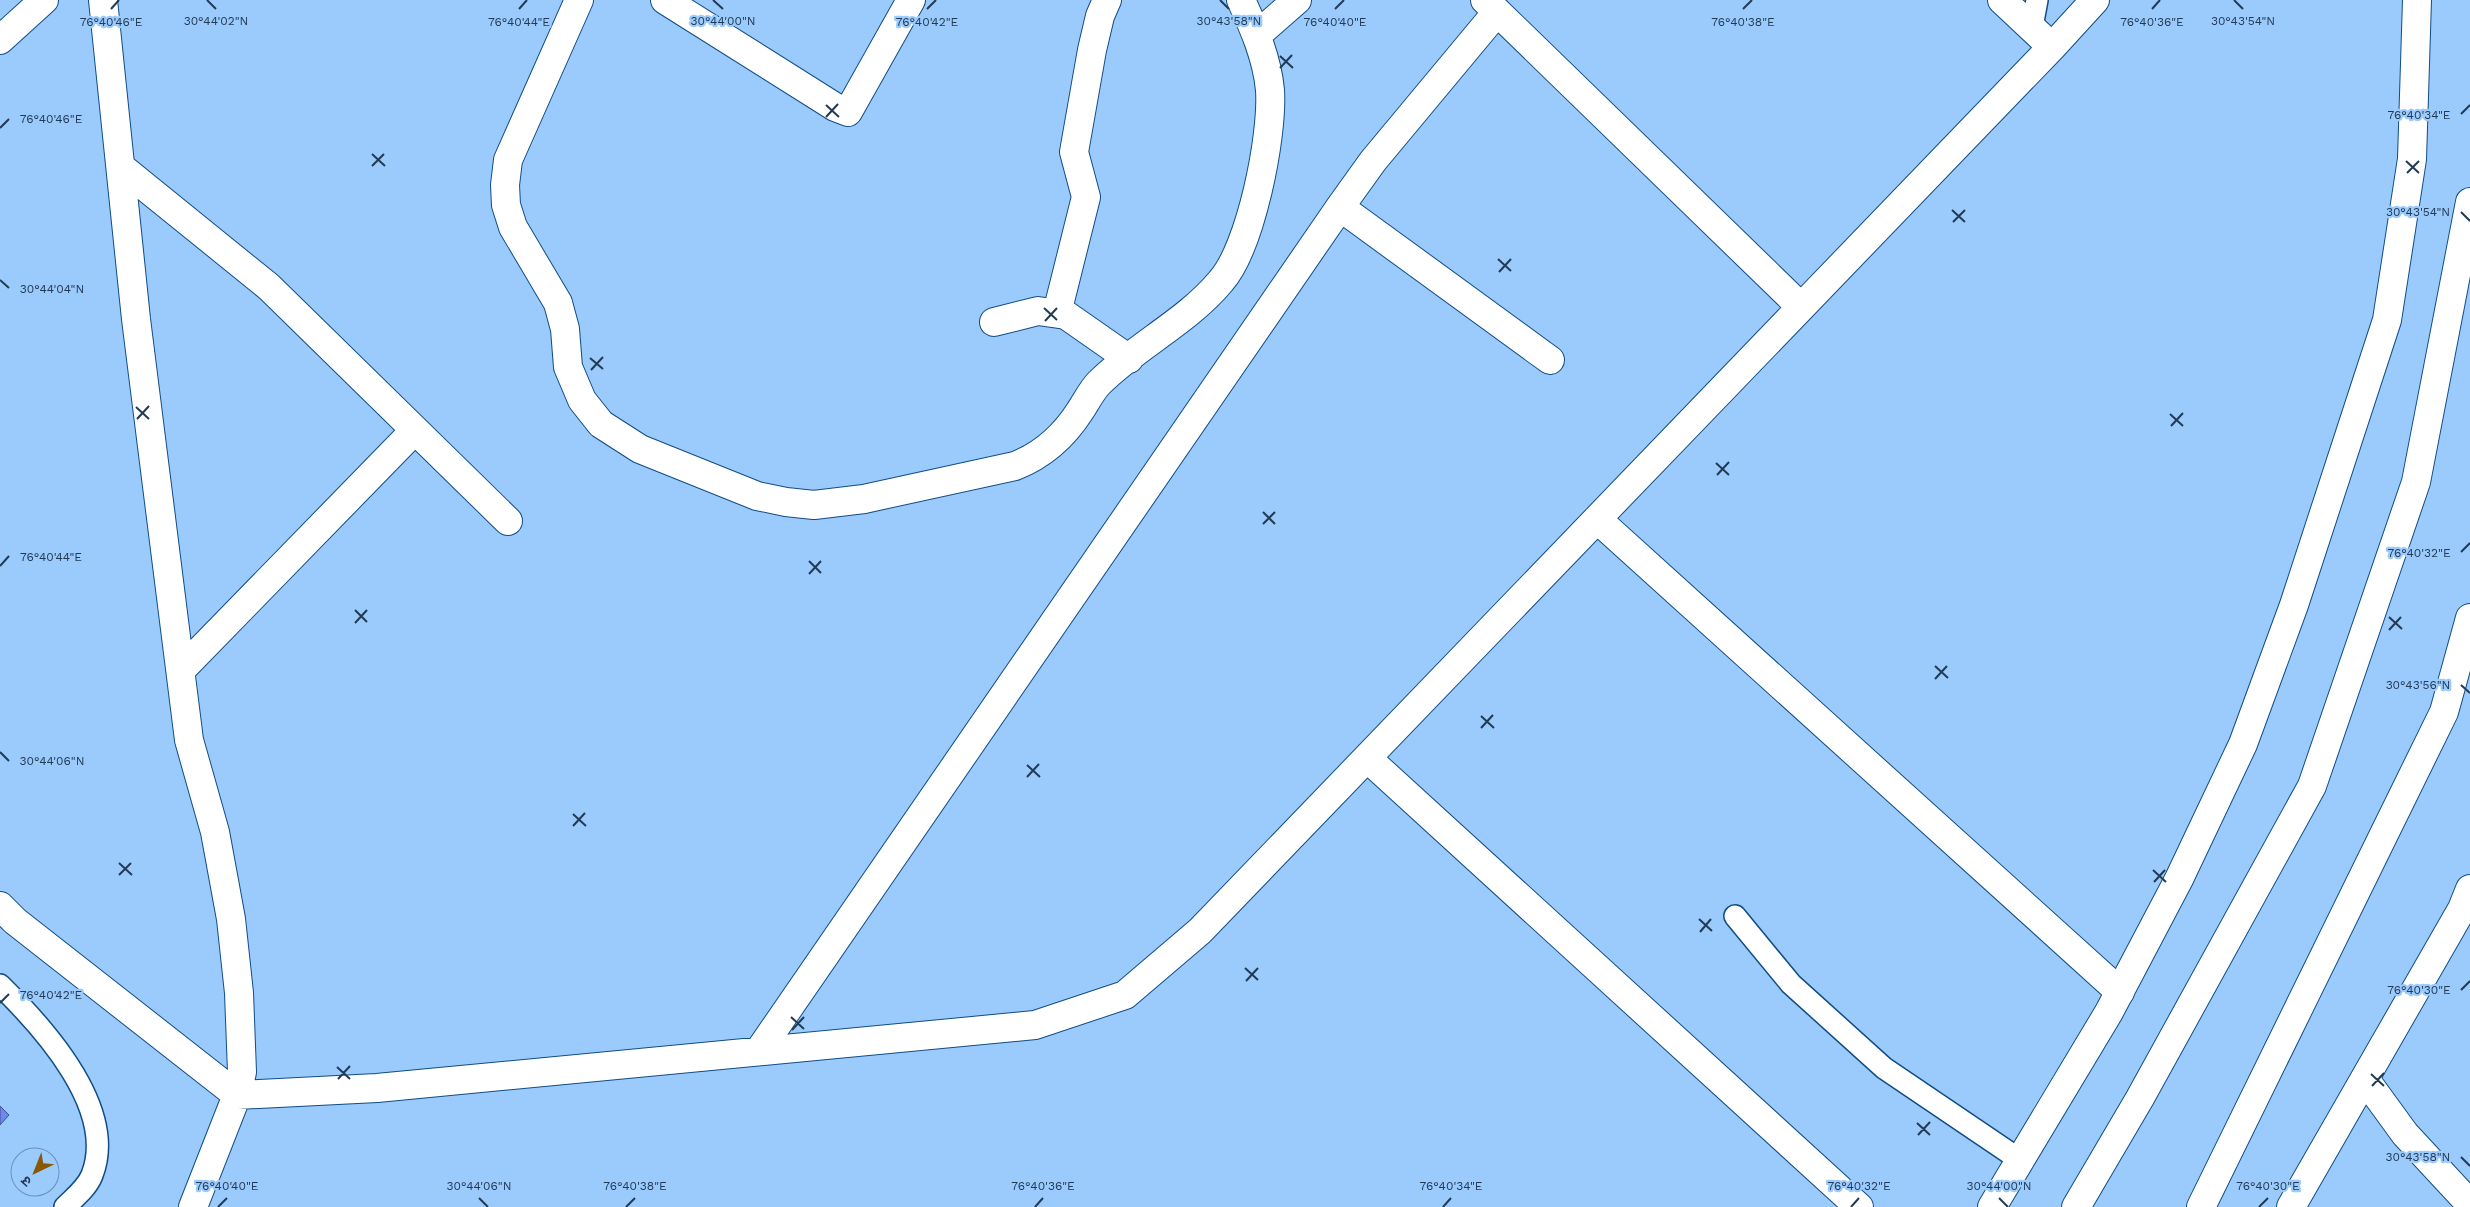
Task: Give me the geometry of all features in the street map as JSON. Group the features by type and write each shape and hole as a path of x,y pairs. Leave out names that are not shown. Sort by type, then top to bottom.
{"street":[{"path":"0,40 44,0"},
{"path":"105,0 108,57 122,168 136,319 189,740 215,832 231,919 242,1041 242,1072 237,1095 193,1207"},
{"path":"579,0 508,160 505,185 506,205 513,227 558,303 565,329 568,367 582,400 601,424 640,449 757,496 814,505 864,499 1015,466 1032,459 1053,444 1072,424 1098,383 1196,308 1222,281 1237,259 1250,224 1268,128 1270,89 1257,35 1241,0"},
{"path":"665,0 835,107 848,112 911,0"},
{"path":"1057,313 1086,197 1074,152 1092,50 1106,0"},
{"path":"1257,35 1297,0"},
{"path":"2002,0 2052,47"},
{"path":"0,906 15,921 237,1095 377,1088 1035,1025 1125,995 1200,932 2052,47 2095,0"},
{"path":"1992,1207 2120,992 2180,879 2243,744 2294,605 2387,320 2412,159 2417,0"},
{"path":"759,1051 1340,207 1491,6 1801,307"},
{"path":"122,168 269,287 508,521"},
{"path":"2076,1207 2140,1098 2312,786 2416,482 2470,202"},
{"path":"1340,207 1550,360"},
{"path":"994,322 1038,312 1066,315 1129,359"},
{"path":"181,670 415,430"},
{"path":"1597,519 2120,992"},
{"path":"2201,1207 2444,712 2470,618"},
{"path":"1367,758 1859,1207"},
{"path":"2291,1207 2462,909 2470,889"},
{"path":"2365,1080 2405,1134 2470,1204"}],"lane":[{"path":"2032,27 2037,0"},
{"path":"1734,916 1791,984 1884,1068 2020,1160"},
{"path":"0,985 20,1005 64,1059 83,1090 93,1116 97,1132 95,1166 87,1184 67,1206"}],"building":[{"path":"0,1106 9,1115 0,1125"}]}
